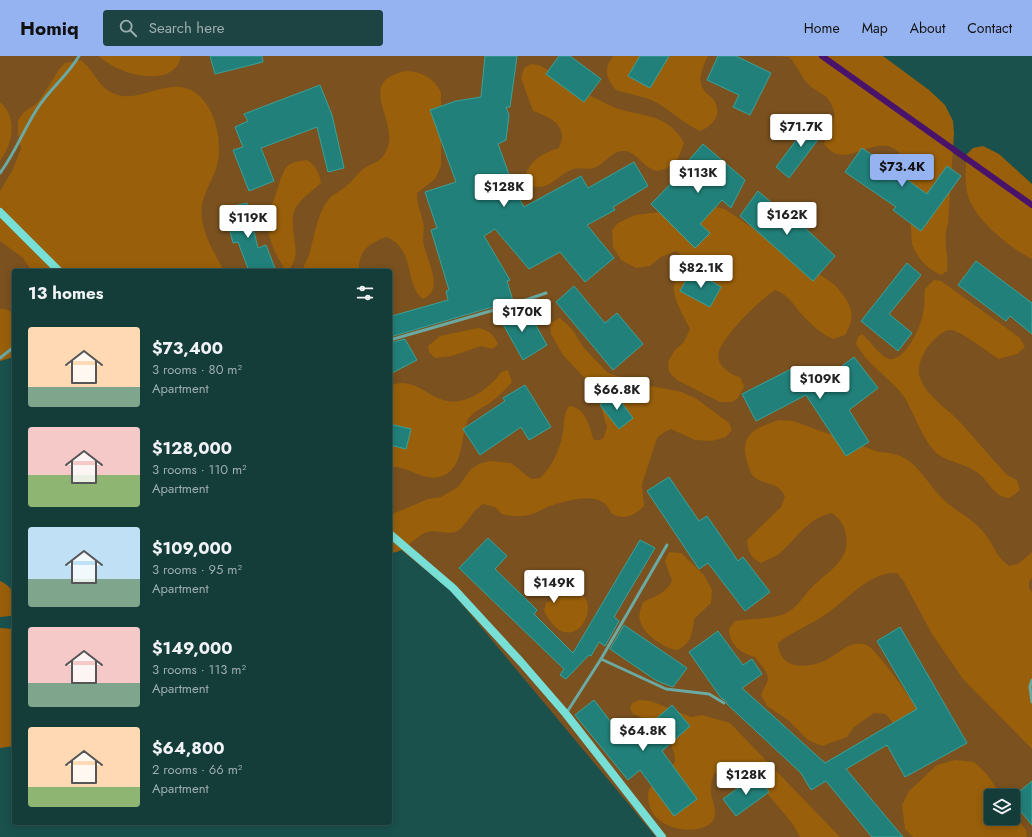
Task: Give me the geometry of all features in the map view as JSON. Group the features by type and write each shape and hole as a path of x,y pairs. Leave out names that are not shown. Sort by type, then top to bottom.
{"main road":[{"path":"0,212 57,269"},
{"path":"392,536 453,588 521,662 566,714 662,837"}],"lane":[{"path":"0,173 12,157 38,107 72,67 79,56"},
{"path":"392,339 508,306 546,293"},
{"path":"0,358 12,349"},
{"path":"566,714 601,659 667,545"},
{"path":"601,659 666,688 709,694 724,703"},
{"path":"1032,680 1030,687 1032,702"}],"shaded area":[{"path":"0,56 812,56 1032,207 1032,837 656,837 451,591 392,543 392,269 12,269 12,346 0,356"},
{"path":"99,56 181,56 176,67 168,73 156,76 144,76 118,69 107,63"},
{"path":"613,56 708,56 702,70 701,84 703,89 716,104 716,118 709,126 700,131 655,102 616,90 607,74 608,66"},
{"path":"771,56 883,56 929,90 945,105 953,121 954,133 948,224 946,230 947,271 941,275 927,266 920,259 912,244 906,162 897,150 886,146 876,146 844,155 833,152 824,144 835,115 830,102 824,95 807,83 789,57"},
{"path":"80,60 88,67 105,88 120,95 130,96 163,88 174,87 185,88 196,93 203,100 209,108 216,126 219,157 203,201 202,215 208,240 223,269 31,269 23,258 0,241 0,191 12,171 21,149 18,133 18,120 24,112 36,104 41,98 60,68 65,63"},
{"path":"531,64 539,65 582,91 613,107 650,116 672,127 684,143 677,160 671,166 656,171 651,169 633,154 623,151 611,156 594,168 578,168 566,172 552,183 542,187 527,185 524,179 529,167 542,155 559,148 562,139 561,130 555,122 533,111 521,78 524,68"},
{"path":"406,71 422,74 431,79 441,92 441,166 435,179 417,193 424,227 423,243 434,282 433,289 429,295 423,299 417,293 413,285 402,249 395,242 386,237 374,242 365,249 360,258 359,269 303,269 309,254 321,212 328,200 347,185 362,170 380,159 386,152 389,135 380,92 383,83 391,76"},
{"path":"0,102 6,108 9,115 12,131 8,146 0,161"},
{"path":"983,146 999,154 1032,184 1032,259 1014,248 996,234 980,217 969,199 966,183 966,155 973,148"},
{"path":"307,160 313,165 317,170 321,183 304,197 296,207 293,215 296,248 295,256 293,264 289,269 286,269 278,258 273,246 269,234 268,222 275,195 285,169 292,163"},
{"path":"711,206 725,209 835,285 845,297 852,314 849,327 845,335 833,339 815,327 788,298 775,290 761,301 735,327 719,351 718,356 721,365 727,371 740,377 744,386 738,398 732,402 720,402 677,380 669,372 668,362 674,351 684,342 690,329 678,306 674,293 675,281 682,268 684,258 676,251 661,257 650,266 636,268 621,260 613,247 612,230 618,223 635,215"},
{"path":"934,280 941,281 1020,338 1025,347 1017,354 999,359 960,333 950,330 942,333 929,345 919,366 919,375 930,394 958,420 1007,475 1017,480 1020,490 1010,498 1004,497 996,492 974,470 944,458 934,450 924,437 905,398 867,359 856,344 858,337 862,334 885,357 889,359 901,355 916,334 924,310 925,289"},
{"path":"0,309 5,309 12,312 12,358 0,361"},
{"path":"560,318 572,329 584,348 608,373 651,386 682,392 697,399 729,423 732,430 726,437 712,441 695,440 671,429 657,438 642,484 644,506 632,515 620,517 611,513 607,506 601,501 584,498 566,501 533,514 521,516 502,514 495,507 483,504 457,531 449,533 435,531 427,532 422,534 405,548 392,553 392,514 428,499 441,497 458,487 471,469 479,464 489,461 511,463 531,479 540,478 552,463 558,451 563,433 565,417 569,406 575,407 586,418 594,440 600,440 604,437 607,427 596,390 563,355 551,334 550,323"},
{"path":"478,328 488,331 494,338 498,344 493,349 481,346 452,356 435,358 429,352 428,346 440,336"},
{"path":"508,370 512,382 490,403 473,413 467,422 457,462 447,474 432,478 403,468 392,467 392,385 405,383 419,388 440,399 455,402 471,398 478,394 497,378 501,372"},
{"path":"779,420 793,421 879,452 891,453 909,461 948,504 980,528 1004,562 1009,566 1018,564 1032,552 1032,578 1029,581 1029,588 1032,592 1032,749 963,679 932,634 904,582 897,573 887,574 868,581 826,614 778,643 779,652 788,662 801,666 817,664 829,659 850,645 862,644 868,646 890,670 930,726 895,726 886,714 874,713 854,727 847,737 822,746 808,740 788,720 767,706 761,695 768,680 767,673 755,657 740,651 737,648 731,640 729,629 735,621 778,616 789,612 800,602 813,586 832,570 842,558 845,552 846,544 843,525 832,513 816,519 803,529 780,553 761,563 754,559 750,554 747,540 781,507 785,496 779,488 757,479 753,475 747,461 745,444 751,433 763,426"},
{"path":"669,552 681,553 704,575 712,590 711,603 694,619 693,629 689,641 678,650 661,644 650,636 642,626 639,619 643,602 663,592 672,581 665,561"},
{"path":"0,581 9,587 12,592 12,614 0,617"},
{"path":"576,591 585,597 588,606 587,616 582,625 574,631 565,632 554,626 544,611 546,603"},
{"path":"0,628 12,629 12,746 0,748"},
{"path":"639,700 651,701 691,717 702,715 730,723 840,837 800,837 792,823 748,771 740,766 732,764 714,774 711,782 711,795 715,816 713,821 707,826 688,830 668,825 659,820 652,812 648,792 652,785 675,762 674,754 672,746 662,732 648,721 633,714 630,708 632,703"},
{"path":"955,760 974,762 986,773 997,789 984,789 984,825 1020,825 1020,822 1026,830 1027,837 913,837 905,829 902,805 909,791 937,765"}],"building":[{"path":"210,56 262,56 263,62 215,74"},
{"path":"485,56 517,56 510,107 506,107 509,115 506,140 498,144 515,191 524,207 581,176 588,188 634,162 648,186 613,207 615,210 587,225 614,258 585,282 560,252 529,269 495,229 484,236 510,280 507,281 513,301 392,336 392,316 448,300 446,291 449,290 431,230 437,228 425,192 456,182 430,110 456,101 481,97"},
{"path":"559,56 570,56 601,79 584,102 546,74"},
{"path":"640,56 669,56 650,88 628,76"},
{"path":"718,56 736,56 771,73 750,115 733,107 739,95 707,80"},
{"path":"320,85 332,115 344,168 328,172 317,127 261,148 274,181 249,191 233,150 243,147 235,127 248,121 244,114"},
{"path":"812,119 826,129 789,178 776,167"},
{"path":"703,144 745,180 731,208 722,200 700,224 710,233 695,248 651,204 684,170 682,168"},
{"path":"862,148 927,194 947,166 961,176 921,231 893,210 896,207 845,172"},
{"path":"758,191 801,228 803,226 835,256 813,281 740,216"},
{"path":"247,203 258,248 266,245 275,269 248,269 238,242 233,243 224,208"},
{"path":"976,261 1032,303 1032,334 1010,316 1006,321 958,285"},
{"path":"907,263 921,275 889,314 912,333 898,351 861,321"},
{"path":"692,270 721,287 710,307 680,291"},
{"path":"574,286 605,323 617,313 643,344 613,370 556,302"},
{"path":"515,307 519,322 530,315 547,345 523,360 496,312"},
{"path":"405,339 417,360 392,373 392,342"},
{"path":"854,357 878,388 849,410 869,442 846,456 806,395 756,421 742,394 795,367 807,392"},
{"path":"525,385 551,427 529,440 521,427 480,455 463,429 505,401 503,398"},
{"path":"615,394 633,418 619,429 600,405"},
{"path":"392,424 411,429 406,449 392,446"},
{"path":"669,477 699,521 707,516 738,561 743,557 770,592 745,611 708,563 699,569 647,491"},
{"path":"488,538 507,556 495,569 537,610 534,614 573,653 640,540 655,548 614,617 619,621 605,646 599,642 591,656 589,655 566,679 560,675 564,669 459,568"},
{"path":"624,625 687,668 673,687 657,681 610,649"},
{"path":"900,627 967,743 905,777 887,745 846,769 903,837 872,837 826,781 811,790 801,773 727,704 726,701 721,698 689,652 718,631 743,665 752,659 762,674 742,688 825,763 917,709 877,641"},
{"path":"594,700 621,735 636,723 642,731 672,705 690,726 662,751 697,799 674,816 640,770 628,780 575,715"},
{"path":"756,775 769,792 736,816 723,799"},
{"path":"1032,781 1032,825 1020,810 1020,791"}],"waterway":[{"path":"822,56 1032,205"}]}
